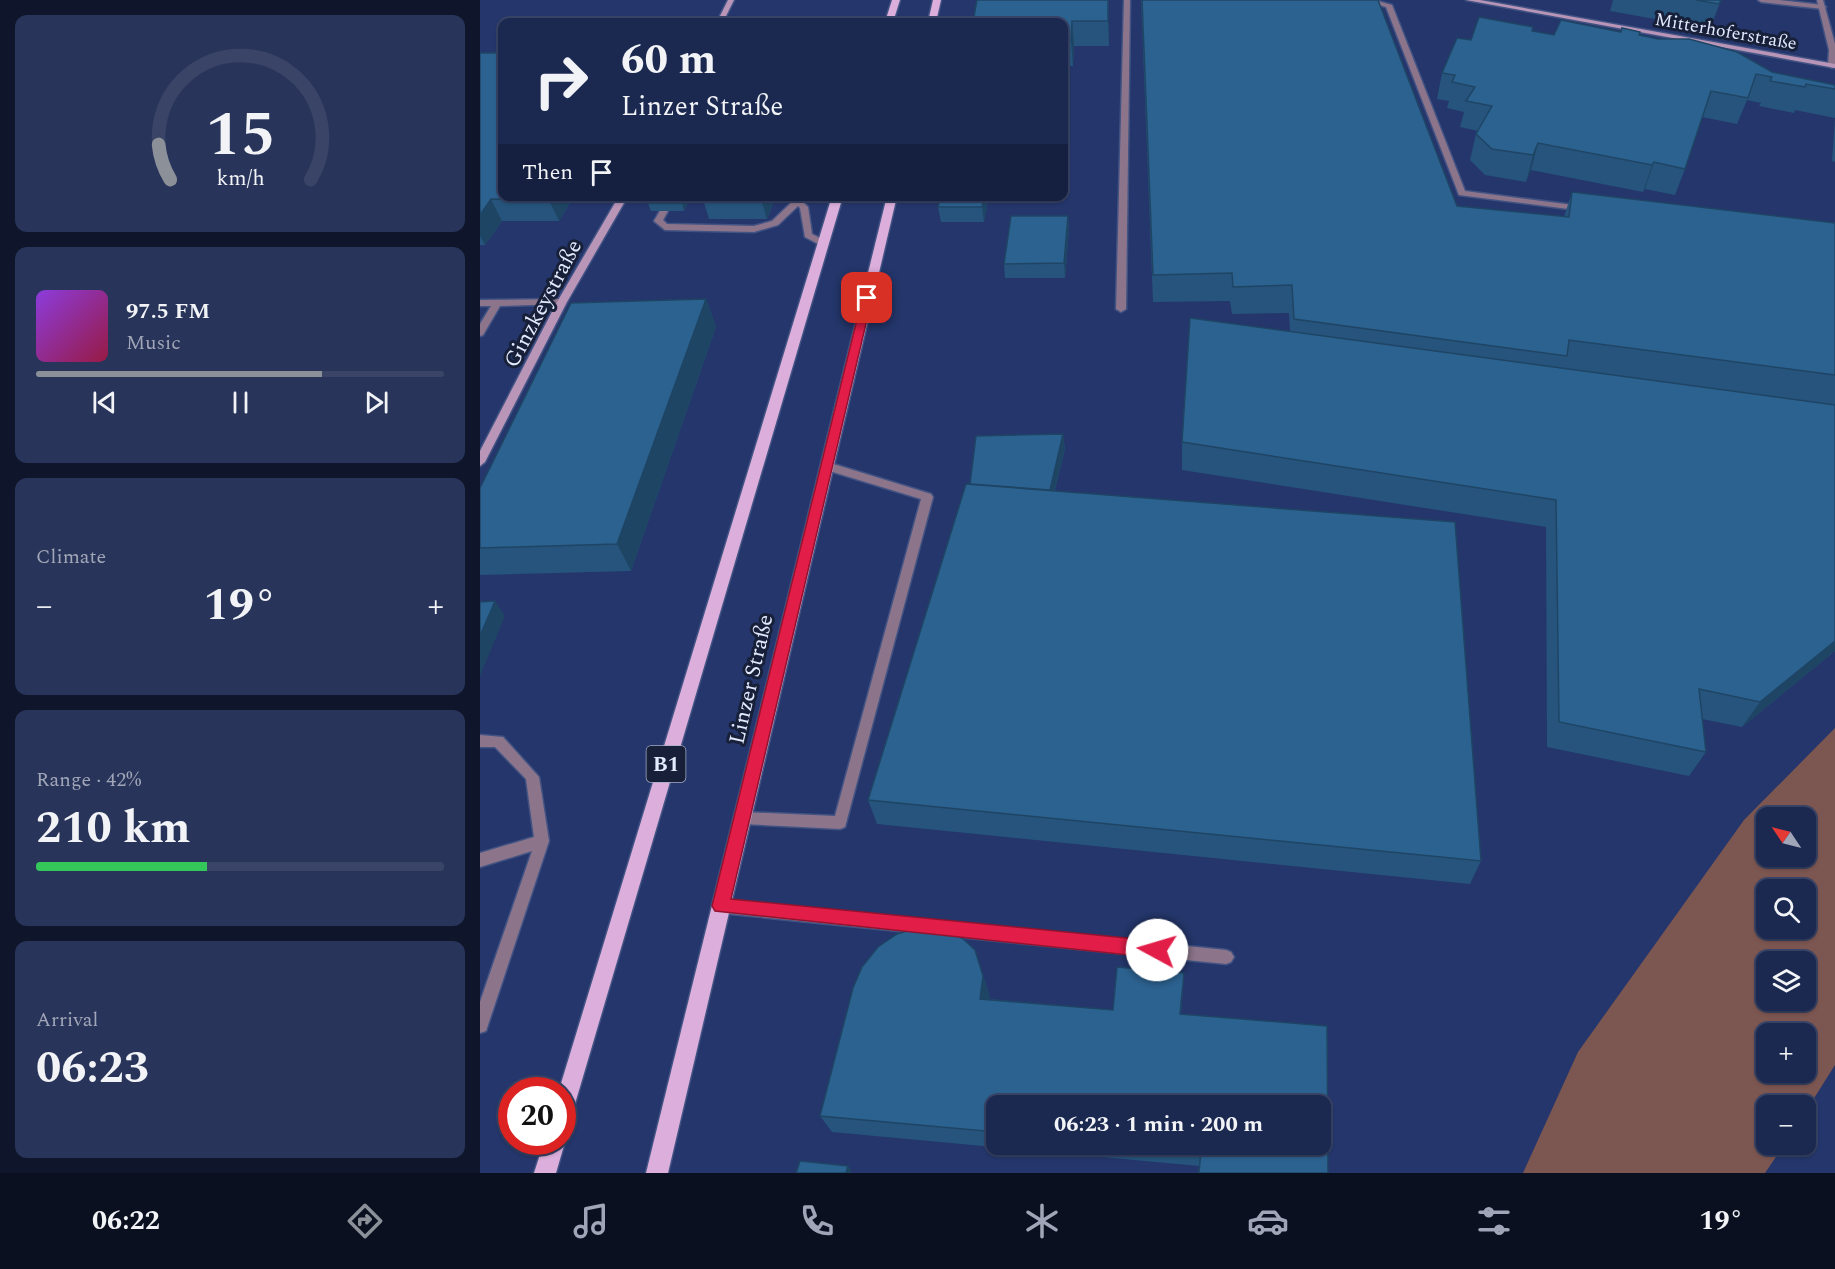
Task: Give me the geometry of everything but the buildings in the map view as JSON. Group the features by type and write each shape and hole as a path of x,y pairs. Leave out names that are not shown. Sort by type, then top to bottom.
{"main road":[{"path":"890,18 896,0"},
{"path":"933,18 937,0"},
{"name":"B1","path":"573,1077 837,201"},
{"name":"Linzer Straße","path":"657,1173 891,201"},
{"path":"545,1173 550,1155"}],"street":[{"path":"722,18 731,0"},
{"path":"1121,309 1127,0"},
{"path":"1363,0 1389,5 1462,193 1590,210"},
{"name":"Mitterhoferstraße","path":"1469,0 1834,66"},
{"path":"1761,0 1822,4 1833,51 1834,66"},
{"name":"Ginzkeystraße","path":"480,462 562,302 621,201"},
{"path":"664,211 658,221 664,227 754,229 775,223 793,201"},
{"path":"797,201 804,207 808,235 825,244"},
{"path":"480,303 562,302"},
{"path":"480,333 497,303"},
{"path":"743,818 840,823 927,497 827,466"},
{"path":"480,741 498,741 532,777 542,841 480,1025"},
{"path":"480,860 542,841"},
{"path":"721,906 1226,957"}],"shaded area":[{"path":"1835,728 1835,1065 1816,1095 1756,1095 1756,1155 1777,1155 1765,1173 1523,1173 1578,1052 1744,820 1756,808 1756,867 1816,867 1816,807 1757,807"}],"route":[{"path":"867,298 721,906 1157,950"}]}
